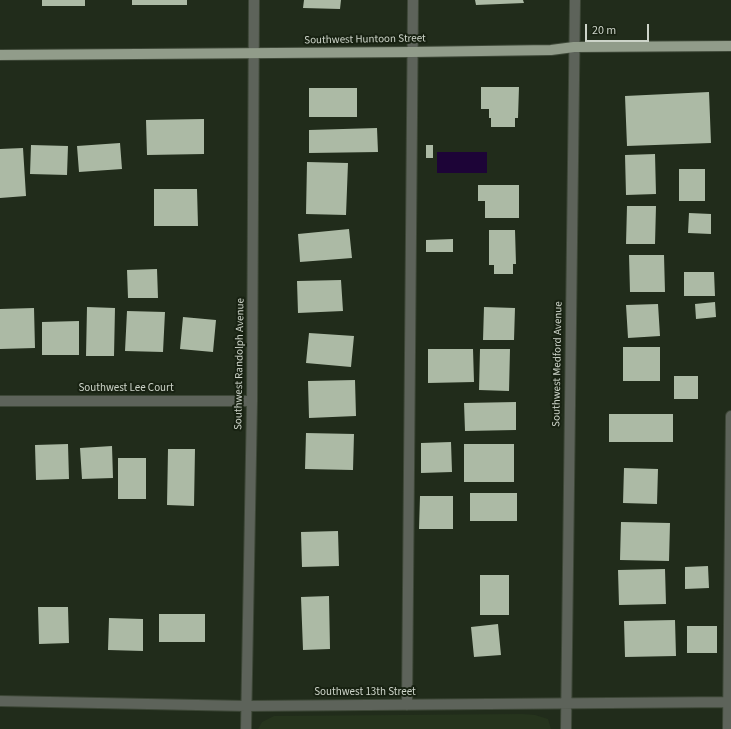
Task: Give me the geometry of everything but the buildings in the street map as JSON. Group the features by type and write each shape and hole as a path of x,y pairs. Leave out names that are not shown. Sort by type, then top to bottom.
{"main road":[{"name":"Southwest Huntoon Street","path":"0,55 412,52 551,50 574,47 731,46"}],"street":[{"name":"Southwest Randolph Avenue","path":"246,729 252,401 254,0"},
{"path":"407,705 413,0"},
{"name":"Southwest Medford Avenue","path":"566,729 575,0"},
{"name":"Southwest Lee Court","path":"0,401 252,401"},
{"path":"728,729 730,702 731,416"},
{"name":"Southwest 13th Street","path":"0,701 246,706 730,702"}],"shaded area":[{"path":"437,152 487,152 487,173 437,173"},
{"path":"535,715 548,719 551,729 258,729 262,722 274,716"}]}
